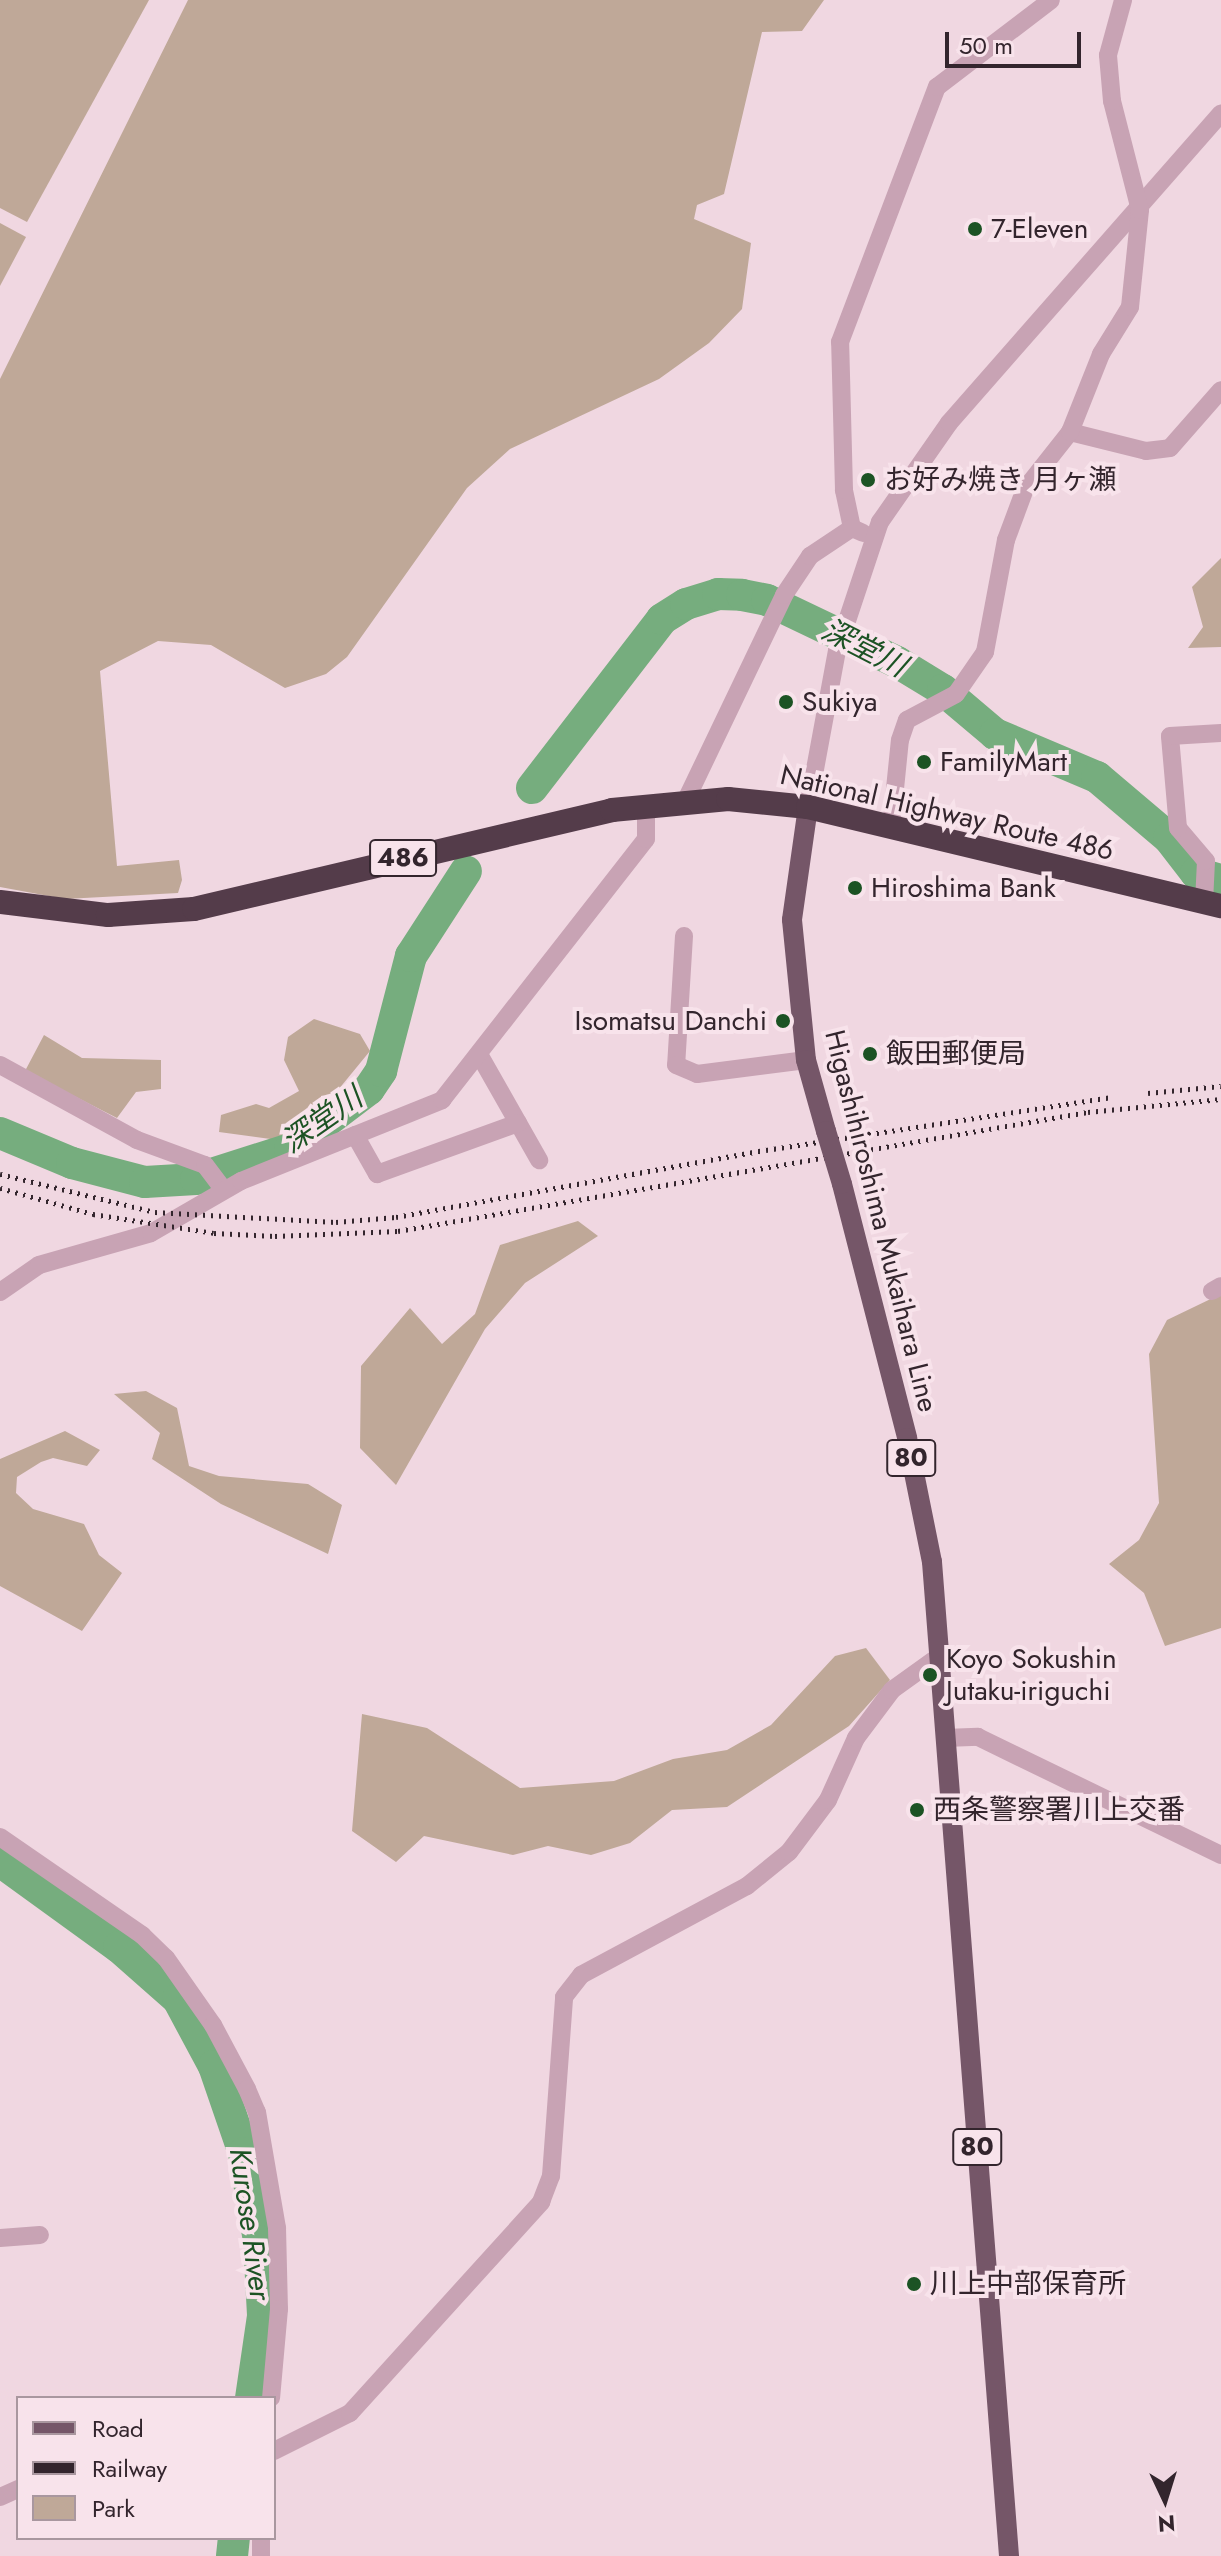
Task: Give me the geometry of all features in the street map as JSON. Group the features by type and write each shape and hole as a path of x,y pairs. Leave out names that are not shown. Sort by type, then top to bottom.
{"highway":[{"name":"National Highway Route 486","path":"0,902 108,915 194,909 465,842 646,805 686,800 808,807 891,828 1209,891"}],"main road":[{"name":"Higashihiroshima Mukaihara Line","path":"808,807 792,920 806,1060 842,1184 907,1438 932,1562 1009,2556"}],"street":[{"path":"852,528 844,490 840,342 937,87 1051,0"},
{"path":"891,828 900,740 907,720 956,694 985,652 1006,540 1025,489 1070,432 1101,354 1130,307 1140,210 1112,101 1108,55 1123,0"},
{"path":"808,807 845,623 874,538 923,455 1140,210 1221,113"},
{"path":"1070,432 1146,451 1170,448 1221,390"},
{"path":"852,528 874,538"},
{"path":"686,800 784,595 810,556 852,528"},
{"path":"1209,891 1206,861 1178,828 1170,736 1221,733"},
{"path":"0,1292 39,1265 151,1233 220,1186 442,1100 480,1056 646,839 646,805"},
{"path":"684,936 676,1065 697,1074 806,1060"},
{"path":"480,1056 539,1160"},
{"path":"0,1065 137,1140 205,1165 220,1186"},
{"path":"355,1135 377,1174 518,1123"},
{"path":"276,2450 350,2413 541,2202 551,2176 564,1997 581,1975 747,1886 789,1852 828,1800 856,1738 892,1690 938,1657"},
{"path":"945,1738 978,1737 1221,1855"},
{"path":"0,1837 142,1935 166,1958 213,2025 247,2089 257,2112 277,2228 279,2309 271,2396"},
{"path":"0,2238 40,2235"}],"green space":[{"path":"0,0 149,0 27,222 0,208"},
{"path":"188,0 824,0 802,31 762,32 724,194 697,205 694,219 751,243 742,309 709,343 659,379 510,449 467,488 347,657 326,674 285,688 211,645 158,641 100,671 117,866 179,860 182,880 178,893 65,899 0,887 0,379"},
{"path":"0,223 26,237 0,286"},
{"path":"1221,558 1221,647 1188,648 1203,627 1192,587"},
{"path":"314,1019 360,1034 370,1051 306,1129 278,1140 219,1132 221,1115 256,1104 269,1108 299,1091 284,1060 288,1037"},
{"path":"44,1035 82,1058 161,1060 161,1089 136,1092 117,1118 25,1071"},
{"path":"578,1221 598,1236 525,1283 485,1329 396,1485 360,1448 361,1366 410,1308 442,1344 475,1314 500,1245"},
{"path":"1221,1294 1221,1628 1165,1646 1144,1593 1109,1564 1139,1540 1159,1503 1149,1354 1167,1320"},
{"path":"146,1391 177,1408 189,1466 219,1476 308,1484 342,1505 328,1554 221,1504 152,1459 160,1433 114,1394"},
{"path":"65,1431 100,1450 87,1466 53,1458 41,1462 17,1477 16,1493 33,1509 84,1524 99,1555 122,1573 82,1631 0,1586 0,1459"},
{"path":"866,1648 890,1680 849,1726 727,1807 672,1810 630,1843 591,1855 548,1846 513,1855 424,1836 396,1862 352,1831 362,1714 427,1728 520,1788 614,1781 673,1759 727,1750 771,1725 835,1656"}],"waterway":[{"name":"深堂川","path":"532,788 662,619 686,604 718,594 742,595 767,600 897,662 943,690 995,734 1097,777 1169,838 1196,873 1221,880"},
{"name":"深堂川","path":"0,1133 72,1163 145,1182 196,1179 290,1149 369,1089 381,1071 411,956 466,871"},
{"name":"Kurose River","path":"0,1861 119,1947 178,1999 214,2066 244,2153 259,2241 263,2316 251,2396"},
{"name":"Kurose River","path":"232,2556 234,2540"}],"railway":[{"path":"1148,1093 1221,1086"},
{"path":"0,1174 155,1212 336,1222 396,1217 766,1150 1112,1097"},
{"path":"0,1188 93,1214 214,1233 275,1236 398,1231 1088,1112 1221,1099"}],"place":[{"name":"7-Eleven","path":"975,229"},
{"name":"お好み焼き 月ヶ瀬","path":"868,480"},
{"name":"Sukiya","path":"786,702"},
{"name":"FamilyMart","path":"924,762"},
{"name":"Hiroshima Bank","path":"855,888"},
{"name":"Isomatsu Danchi","path":"783,1021"},
{"name":"飯田郵便局","path":"870,1054"},
{"name":"Koyo Sokushin Jutaku-iriguchi","path":"930,1675"},
{"name":"西条警察署川上交番","path":"917,1810"},
{"name":"川上中部保育所","path":"914,2284"}]}
